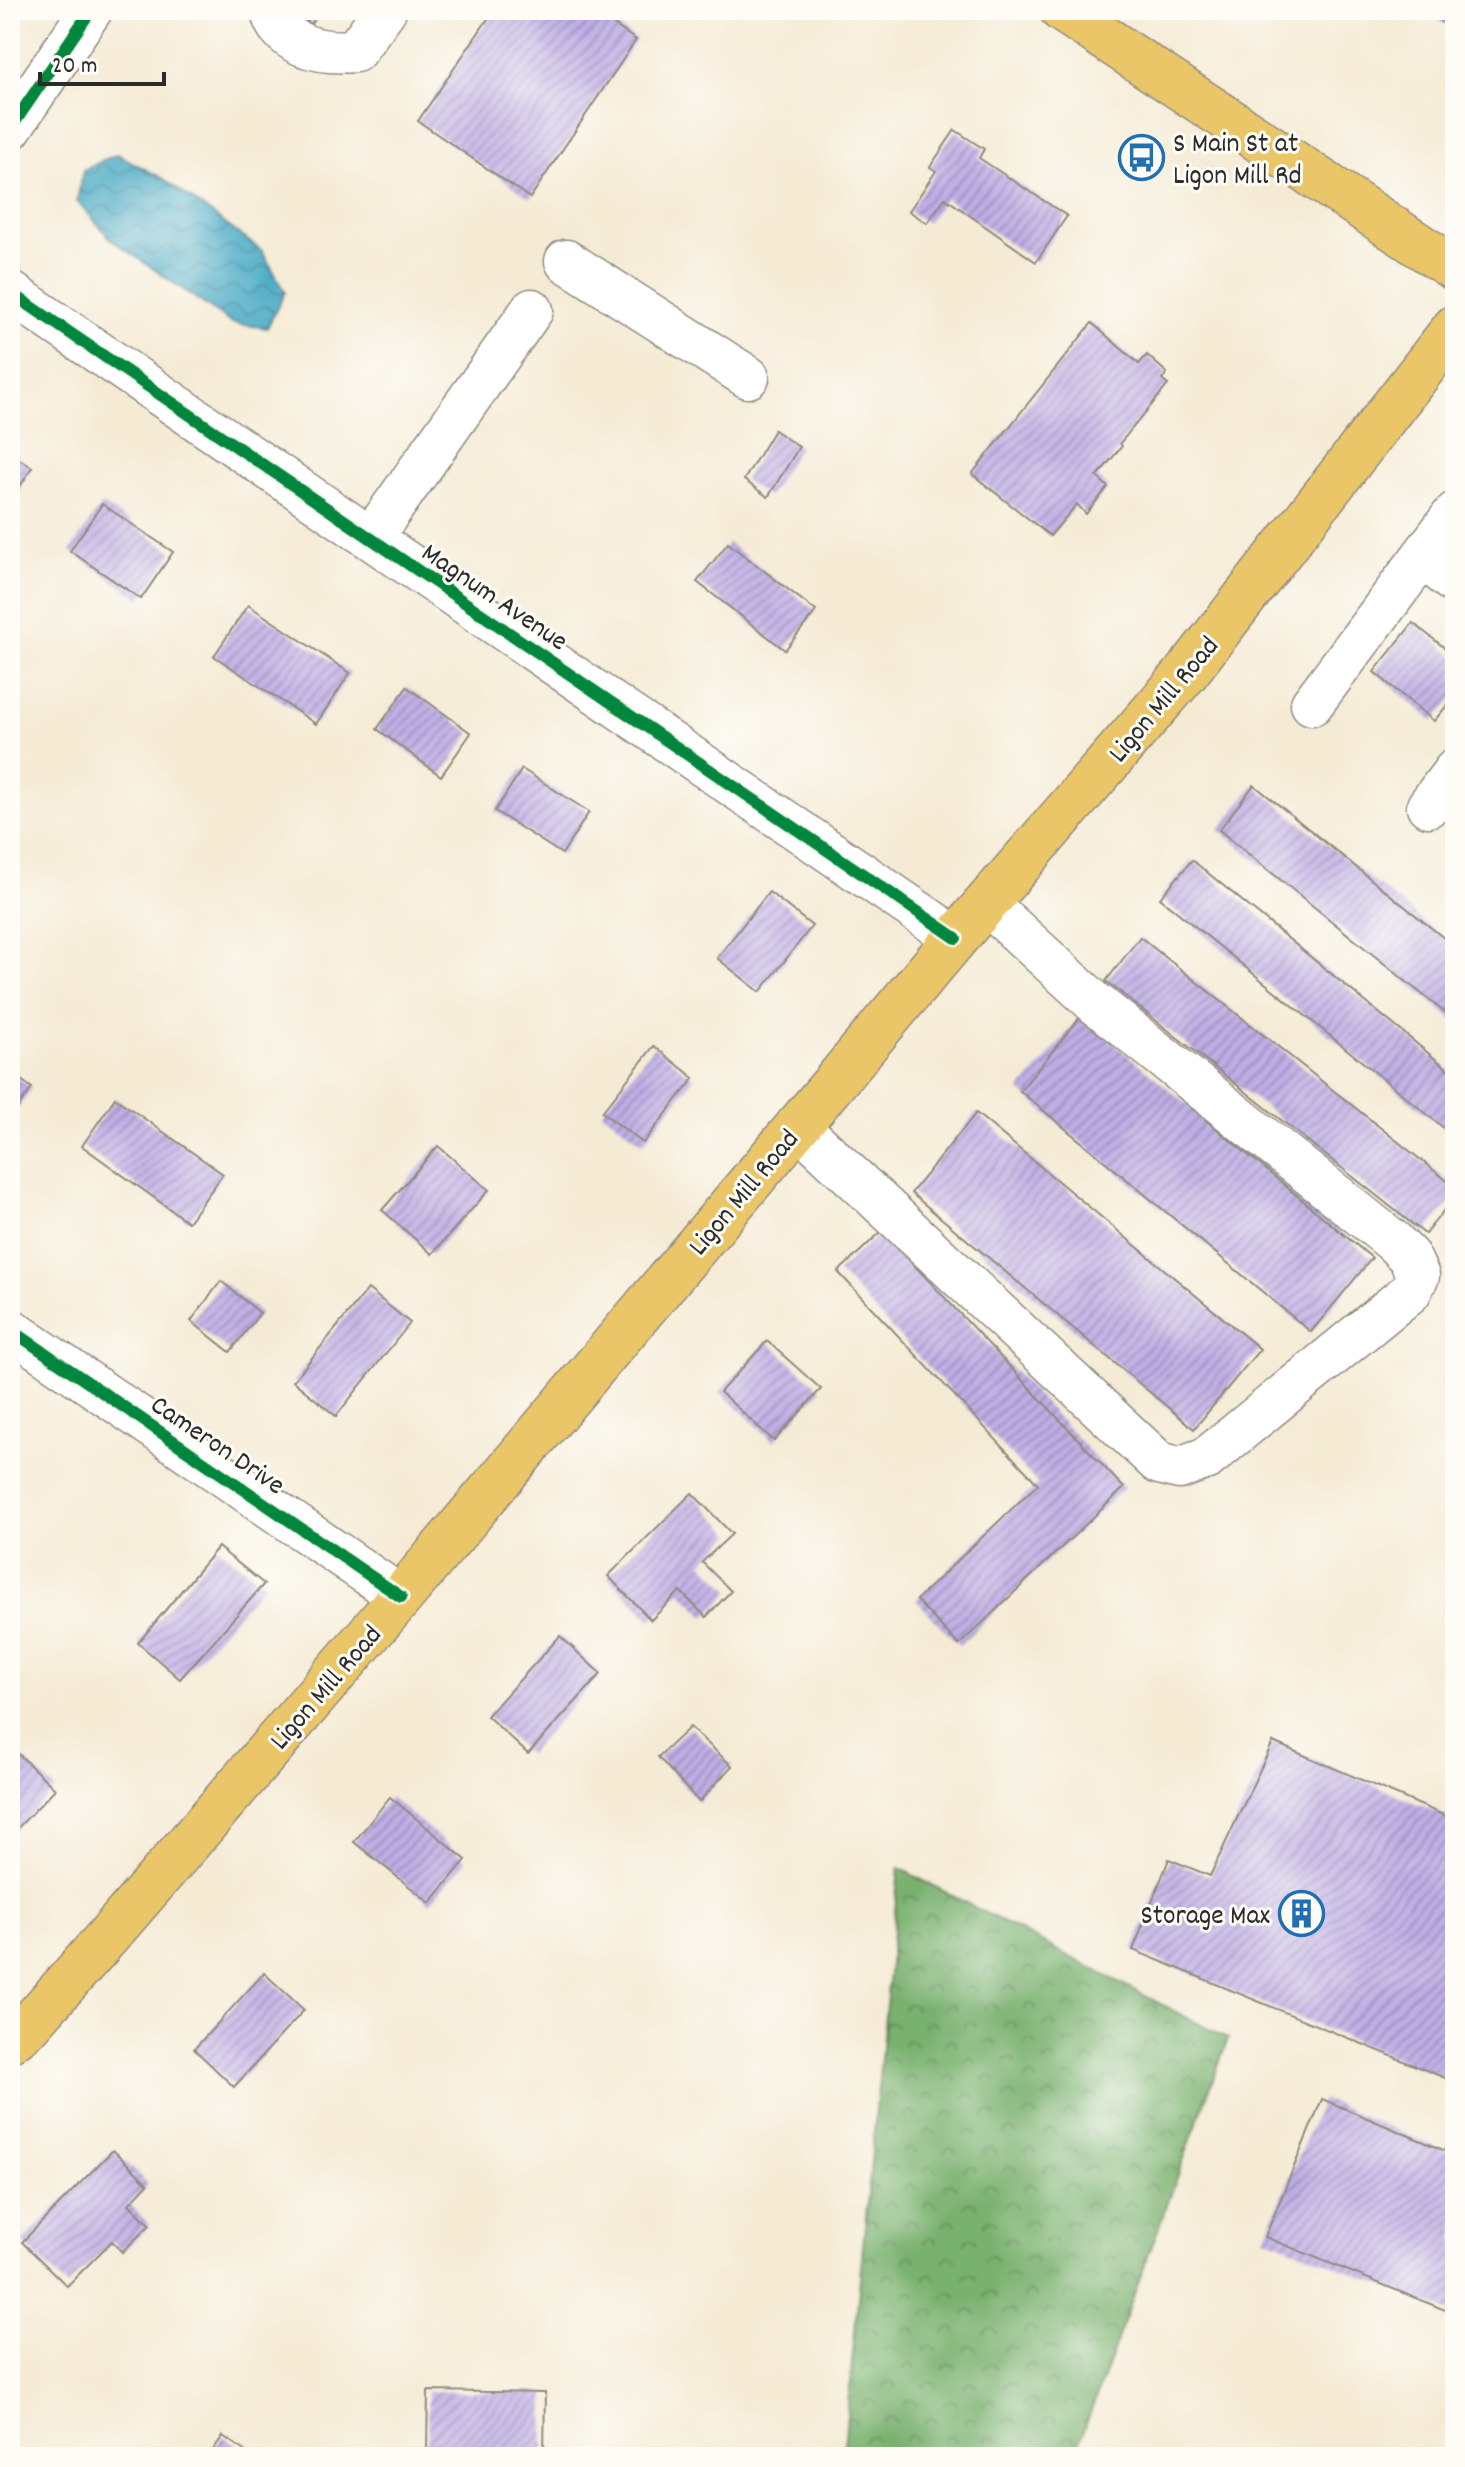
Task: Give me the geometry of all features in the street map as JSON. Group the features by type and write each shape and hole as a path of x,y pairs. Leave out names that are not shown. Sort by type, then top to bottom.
{"main road":[{"path":"1062,10 1455,269"},
{"name":"Ligon Mill Road","path":"10,2040 29,2025 79,1969 401,1597 797,1125 1187,672 1455,327"}],"street":[{"path":"10,129 91,10"},
{"path":"271,10 279,28 304,46 333,53 355,51 385,10"},
{"path":"566,261 748,377"},
{"name":"Magnum Avenue","path":"10,292 956,938"},
{"path":"371,538 532,310"},
{"path":"1312,704 1455,513"},
{"path":"1423,557 1455,583"},
{"path":"1428,806 1455,770"},
{"path":"797,1125 1159,1463 1179,1468 1207,1458 1410,1292 1418,1276 1409,1257 1393,1241 1094,1002 986,903"},
{"name":"Cameron Drive","path":"10,1329 401,1597"}],"green space":[{"path":"899,1868 1228,2039 1074,2457 843,2457"}],"water":[{"path":"117,154 164,179 262,251 285,292 267,328 231,323 112,240 77,201 83,170"}],"building":[{"path":"293,10 320,10 311,24"},
{"path":"494,10 592,10 636,40 530,198 418,121"},
{"path":"1424,10 1455,10 1455,31"},
{"path":"955,130 984,149 979,158 1067,216 1036,262 945,198 927,223 909,211 936,171 930,167"},
{"path":"1092,323 1139,364 1147,355 1167,373 1162,380 1168,385 1120,443 1122,446 1097,477 1108,487 1086,514 1077,504 1050,536 972,474"},
{"path":"774,430 799,447 768,497 744,480"},
{"path":"10,453 32,467 10,503"},
{"path":"102,504 173,552 141,599 70,551"},
{"path":"728,543 816,611 785,650 697,582"},
{"path":"248,605 350,673 316,724 214,656"},
{"path":"1413,623 1455,656 1455,696 1434,721 1374,672"},
{"path":"407,687 471,733 441,776 377,729"},
{"path":"522,769 589,812 562,854 495,811"},
{"path":"1254,785 1455,947 1455,1021 1219,830"},
{"path":"1192,860 1455,1075 1455,1137 1160,898"},
{"path":"769,892 812,926 760,992 717,958"},
{"path":"1140,937 1455,1187 1455,1196 1425,1234 1106,981"},
{"path":"1081,1016 1372,1258 1311,1332 1020,1091"},
{"path":"654,1046 694,1078 643,1143 602,1112"},
{"path":"10,1072 32,1088 10,1119"},
{"path":"115,1098 223,1174 188,1222 82,1146"},
{"path":"976,1113 1260,1349 1194,1429 911,1193"},
{"path":"438,1146 489,1190 432,1254 382,1210"},
{"path":"882,1231 1124,1488 959,1645 916,1600 1038,1484 838,1272"},
{"path":"221,1281 260,1313 230,1352 191,1321"},
{"path":"368,1289 410,1323 336,1416 293,1381"},
{"path":"767,1341 821,1389 774,1441 720,1392"},
{"path":"692,1493 732,1534 702,1562 731,1591 706,1617 680,1591 651,1620 608,1576"},
{"path":"218,1547 264,1584 180,1679 138,1643"},
{"path":"560,1636 601,1674 528,1754 487,1716"},
{"path":"690,1727 732,1766 699,1802 658,1757"},
{"name":"Storage Max","path":"1273,1742 1455,1820 1455,2082 1133,1950 1169,1859 1210,1876"},
{"path":"10,1746 55,1789 10,1836"},
{"path":"390,1797 466,1860 430,1903 354,1842"},
{"path":"264,1973 304,2010 234,2087 194,2049"},
{"path":"1322,2099 1455,2155 1455,2314 1265,2237"},
{"path":"113,2150 148,2184 129,2204 150,2225 122,2252 112,2241 67,2286 22,2242"},
{"path":"428,2391 545,2393 544,2451 427,2449"},
{"path":"223,2436 253,2457 208,2457"}],"cycle path":[{"path":"10,129 91,10"},
{"path":"10,292 956,938"},
{"path":"10,1329 401,1597"}],"place":[{"name":"S Main St at Ligon Mill Rd","path":"1142,157"},
{"name":"Storage Max","path":"1301,1913"}]}
